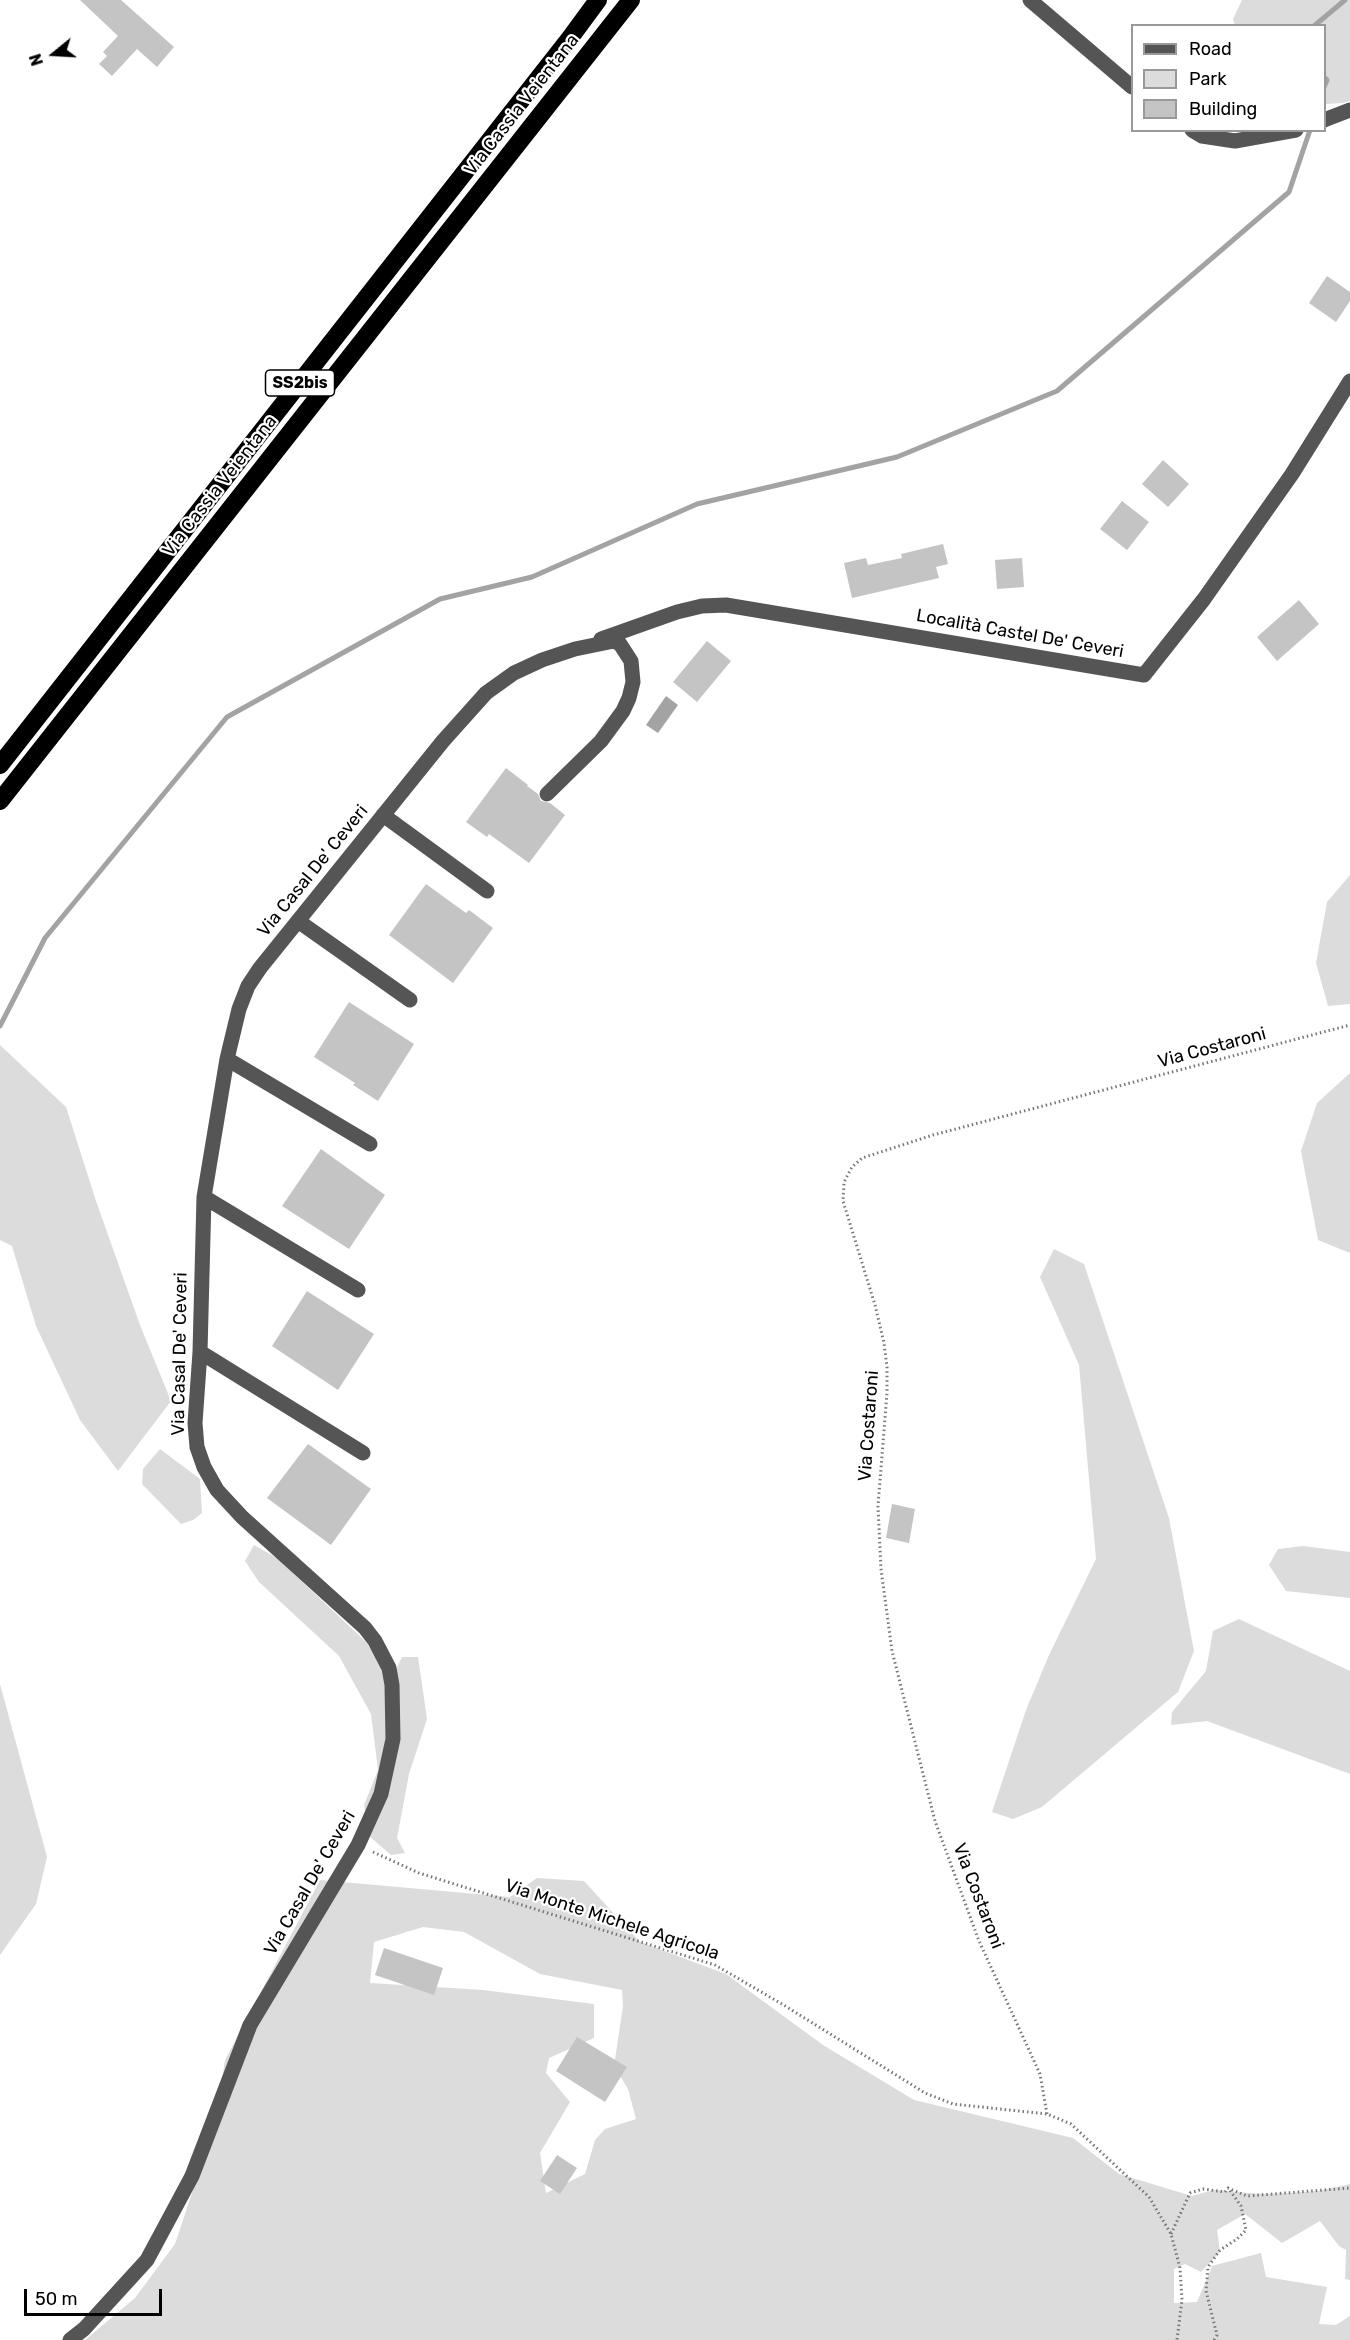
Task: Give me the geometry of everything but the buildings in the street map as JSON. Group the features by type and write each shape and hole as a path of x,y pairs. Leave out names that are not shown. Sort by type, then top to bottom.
{"highway":[{"name":"Via Cassia Veientana","path":"0,765 563,48 598,0"},
{"name":"Via Cassia Veientana","path":"0,801 631,0"}],"street":[{"path":"1030,0 1131,86"},
{"path":"1326,119 1350,110"},
{"path":"1195,132 1202,136 1236,141 1292,132"},
{"name":"Località Castel De' Ceveri","path":"542,660 677,612 702,606 726,605 1144,675 1204,598 1292,474 1350,381"},
{"name":"Via Casal De' Ceveri","path":"70,2340 84,2329 147,2260 192,2176 250,2025 358,1845 381,1794 393,1739 394,1703 389,1668 383,1654 365,1628 242,1517 217,1490 204,1467 197,1448 195,1424 200,1352 204,1197 227,1059 239,1009 248,986 260,968 443,741 486,693 514,673 542,660 575,649 614,641 620,644 631,661 633,672 629,698 618,719 601,741 547,794"},
{"path":"383,815 488,891"},
{"path":"298,921 410,1000"},
{"path":"227,1059 370,1144"},
{"path":"204,1197 358,1290"},
{"path":"200,1352 363,1453"}],"path":[{"name":"Via Costaroni","path":"1047,2114 1040,2074 979,1941 935,1821 892,1651 881,1569 878,1514 887,1367 875,1305 843,1201 844,1182 852,1167 862,1158 933,1135 1350,1025"},
{"name":"Via Monte Michele Agricola","path":"358,1845 419,1873 715,1965 926,2093 953,2104 1047,2114"},
{"path":"1047,2114 1079,2130 1134,2182 1149,2197 1171,2234 1180,2268 1182,2300 1177,2340"},
{"path":"1171,2234 1190,2193 1203,2189 1225,2192 1228,2188"},
{"path":"1228,2188 1247,2196 1350,2188"},
{"path":"1214,2340 1217,2335 1206,2291 1208,2267 1220,2250 1237,2240 1246,2230 1241,2206 1228,2188"}],"green space":[{"path":"1242,0 1350,0 1350,101 1326,104 1326,24 1235,24 1233,19"},
{"path":"1350,875 1350,1004 1328,1006 1316,963 1327,902"},
{"path":"0,1045 66,1107 96,1201 140,1325 171,1401 118,1471 80,1420 36,1326 12,1246 0,1240"},
{"path":"1350,1073 1350,1253 1318,1240 1301,1151 1317,1103"},
{"path":"1054,1249 1084,1264 1169,1518 1194,1651 1178,1692 1042,1807 1013,1819 992,1812 1026,1710 1049,1655 1096,1559 1079,1365 1040,1277"},
{"path":"160,1449 200,1479 202,1513 193,1520 181,1524 142,1484 143,1469"},
{"path":"254,1545 277,1558 366,1642 391,1680 402,1657 418,1657 427,1719 409,1774 397,1838 405,1853 391,1855 369,1836 364,1805 378,1770 371,1714 339,1656 259,1582 245,1561"},
{"path":"1303,1546 1350,1552 1350,1598 1286,1591 1269,1565 1278,1549"},
{"path":"1239,1619 1350,1671 1350,1774 1207,1721 1171,1725 1172,1712 1206,1671 1213,1631"},
{"path":"0,1684 47,1857 36,1904 0,1955"},
{"path":"537,1878 584,1881 640,1942 726,1974 823,2045 914,2100 1073,2138 1119,2174 1192,2196 1214,2190 1261,2194 1318,2191 1350,2184 1350,2280 1345,2279 1346,2250 1339,2246 1320,2221 1282,2243 1245,2214 1217,2230 1220,2252 1201,2272 1185,2264 1174,2269 1174,2303 1197,2302 1212,2267 1208,2267 1261,2253 1266,2277 1327,2287 1319,2324 1336,2325 1350,2316 1350,2340 85,2340 135,2298 175,2244 216,2121 225,2060 320,1880 510,1897","holes":["423,1927 464,1932 540,1974 622,1990 623,2006 614,2066 628,2089 636,2119 605,2129 595,2140 585,2174 546,2193 540,2153 570,2102 546,2073 549,2058 594,2038 594,2004 483,1990 370,1983 374,1942"]}],"shaded area":[{"path":"666,696 678,705 658,733 646,725"}],"waterway":[{"path":"1316,24 1345,0"},
{"path":"0,1026 45,938 227,717 440,599 532,577 697,504 897,457 1057,391 1289,192 1309,132"}]}
